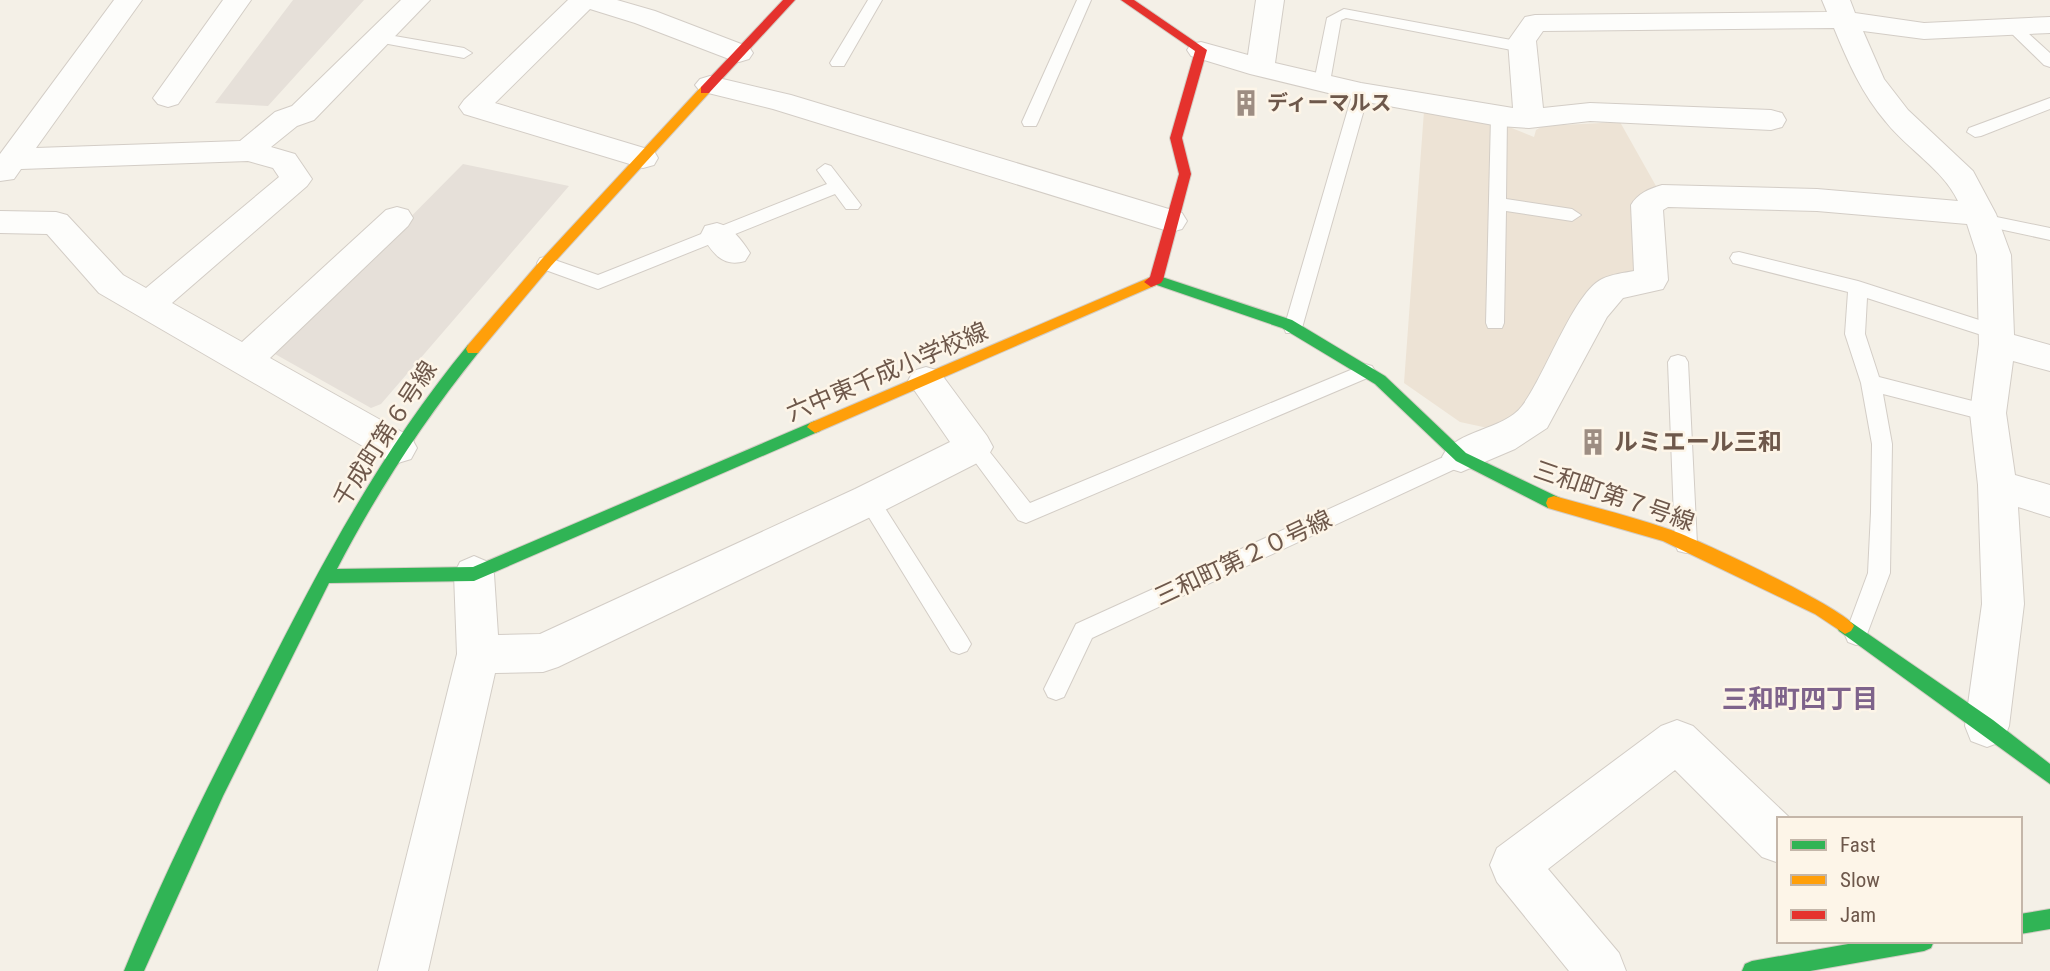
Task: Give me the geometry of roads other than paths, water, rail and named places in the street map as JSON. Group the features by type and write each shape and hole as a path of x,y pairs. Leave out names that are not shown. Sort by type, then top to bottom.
{"street":[{"path":"7,167 128,0"},
{"path":"169,98 237,0"},
{"path":"248,151 286,119 303,113 415,0"},
{"path":"643,158 474,107 586,0 645,17 739,53"},
{"name":"千成町第６号線","path":"134,971 177,869 323,576 398,448 438,389 546,263 789,0"},
{"path":"1124,0 1200,50 1361,92 1499,117 1529,119 1590,113 1771,120"},
{"path":"1261,68 1270,0"},
{"path":"1840,10 1870,80 1897,117 1962,178 1981,217 1994,255 1997,339 1988,413 1997,485 2003,604 1987,726"},
{"path":"1529,119 1522,41 1535,23 1840,10 1924,31 2050,25"},
{"path":"1156,279 1185,174 1176,138 1200,50"},
{"path":"710,85 781,102 1171,221"},
{"path":"7,167 248,151 284,161 296,179 148,305"},
{"path":"1461,457 1502,438 1534,418 1594,309 1612,288 1651,280 1647,205 1662,196 1817,200 1981,217"},
{"path":"245,360 397,218"},
{"path":"0,222 56,223 111,284 398,448"},
{"name":"三和町第７号線","path":"1156,279 1293,328 1380,380 1461,457 1546,501 1667,535 1821,610 1987,726 2050,775"},
{"name":"六中東千成小学校線","path":"323,576 474,574 1156,279"},
{"path":"1997,339 2050,358"},
{"path":"478,654 543,653 869,500 974,447 926,380"},
{"path":"1997,485 2050,501"},
{"path":"403,971 478,654 474,574"},
{"path":"1601,971 1514,865 1677,741 1777,838"},
{"path":"2022,924 2050,919"},
{"path":"1752,971 1836,949 1902,943"}],"lane":[{"path":"838,63 875,0"},
{"path":"1030,122 1084,0"},
{"path":"1322,82 1334,18 1344,13 1522,47"},
{"path":"2013,27 2050,62"},
{"path":"377,38 464,53"},
{"path":"1293,328 1361,92"},
{"path":"1975,132 2050,103"},
{"path":"1495,323 1499,117"},
{"path":"825,170 852,205"},
{"path":"546,263 598,282 725,244 837,187"},
{"path":"1498,204 1572,215"},
{"path":"1981,217 2050,234"},
{"path":"1740,258 1858,288 1997,339"},
{"path":"1856,635 1879,573 1882,444 1871,383 1855,334 1858,288"},
{"path":"1678,362 1686,544"},
{"path":"974,447 1026,514 1366,371"},
{"path":"1871,383 1988,413"},
{"name":"三和町第２０号線","path":"1056,689 1084,631 1461,457"},
{"path":"869,500 959,644"}],"place":[{"name":"ディーマルス","path":"1246,103"},
{"name":"ルミエール三和","path":"1593,442"}],"district":[{"name":"三和町四丁目","path":"1800,699"}]}
